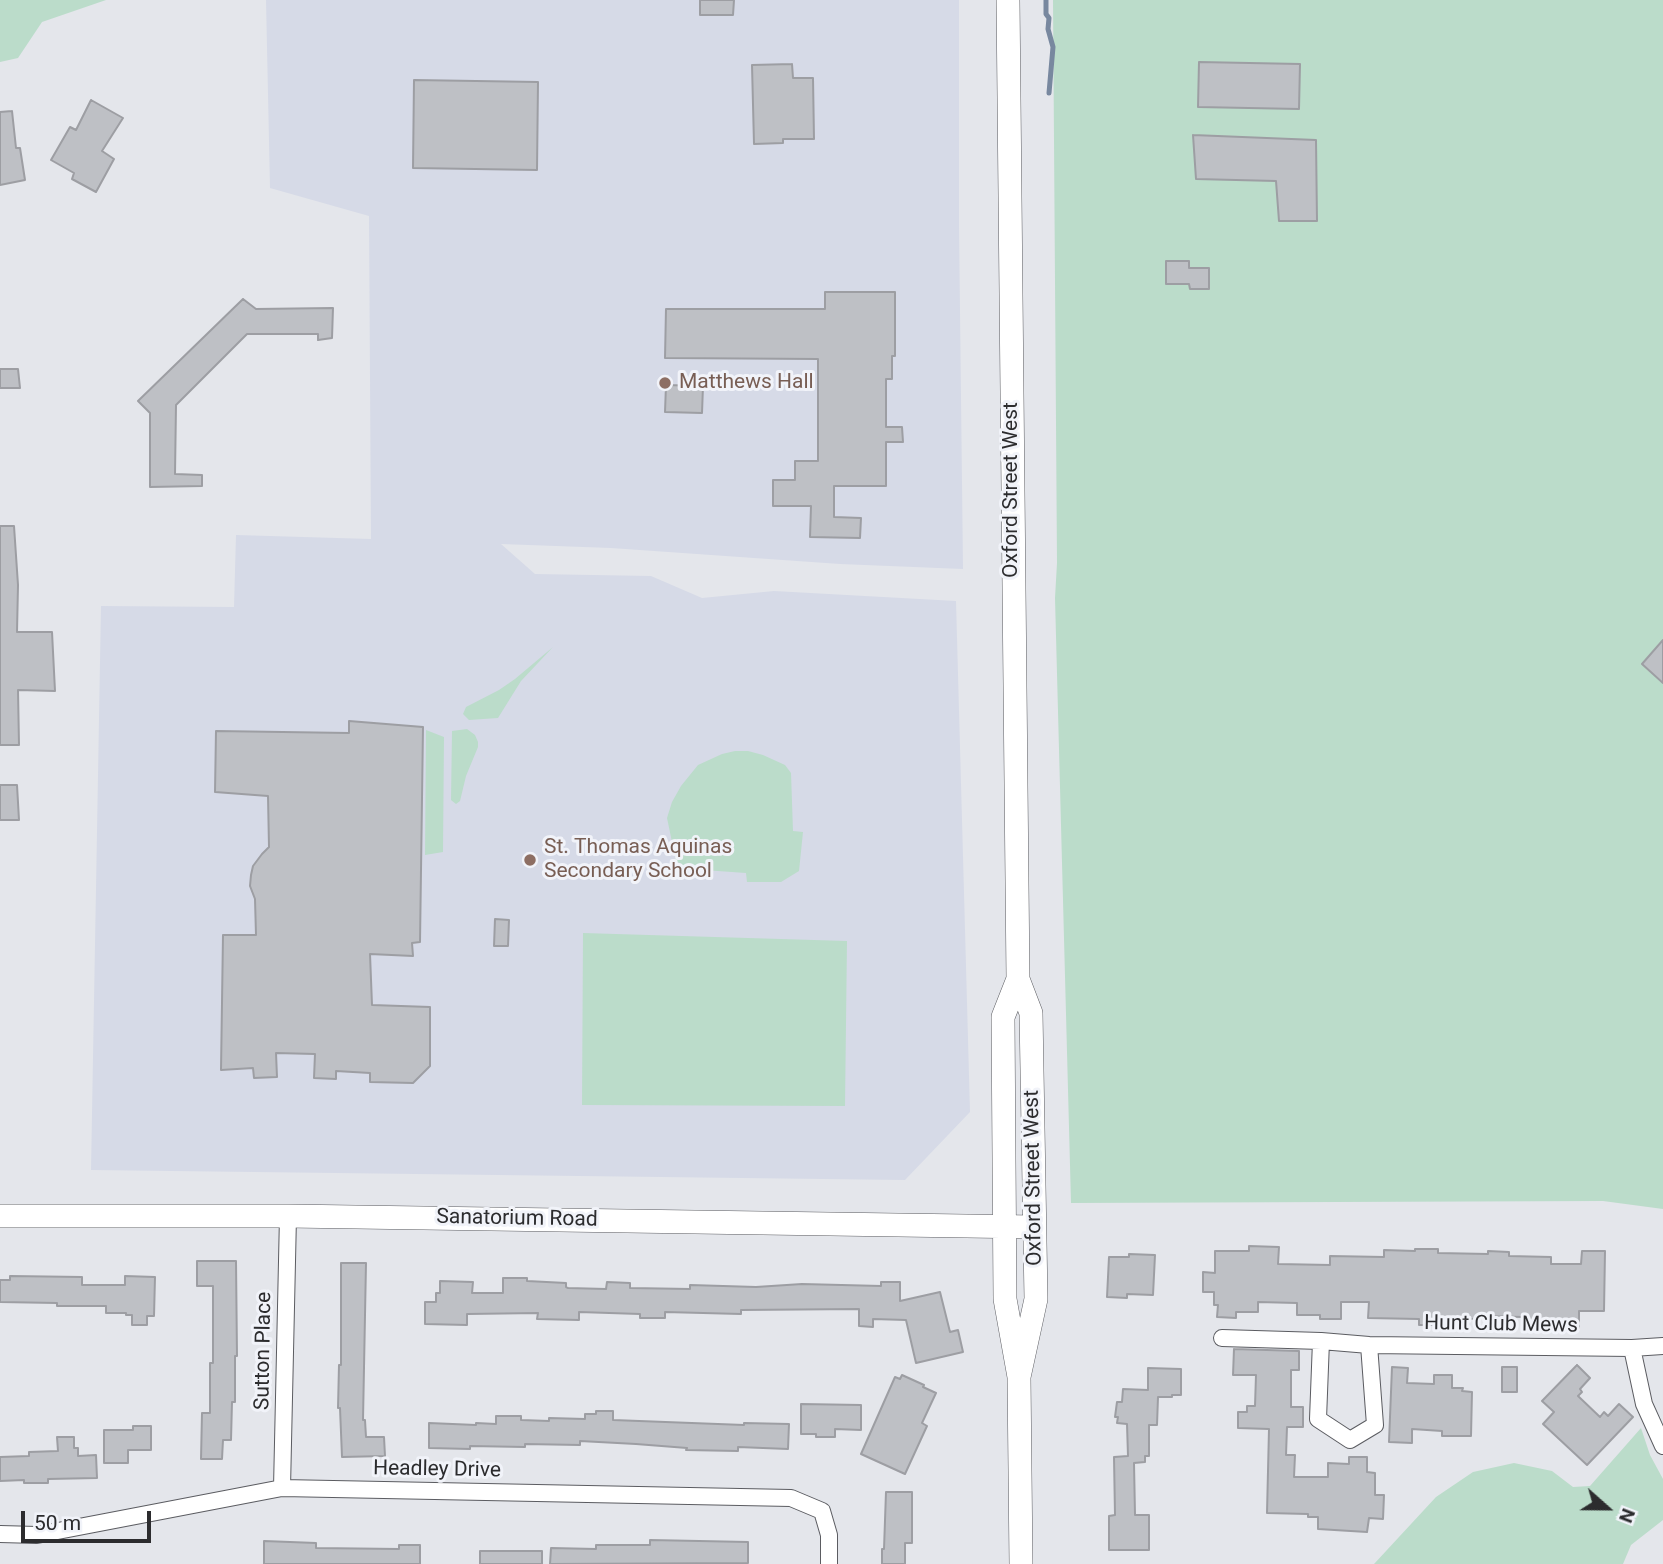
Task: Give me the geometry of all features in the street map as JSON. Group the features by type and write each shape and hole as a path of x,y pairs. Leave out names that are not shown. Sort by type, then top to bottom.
{"main road":[{"name":"Oxford Street West","path":"1007,0 1018,979 1031,1013 1036,1299 1019,1377"},
{"name":"Oxford Street West","path":"1018,979 1003,1017 1004,1227 1005,1299 1019,1377 1021,1564"},
{"name":"Sanatorium Road","path":"0,1216 288,1216 1034,1227"}],"street":[{"name":"Sutton Place","path":"282,1488 288,1216"},
{"name":"Hunt Club Mews","path":"1222,1338 1369,1345 1632,1348 1663,1346"},
{"path":"1321,1341 1318,1419 1350,1440 1375,1425 1369,1345"},
{"path":"1632,1348 1644,1404 1663,1446"},
{"name":"Headley Drive","path":"0,1534 37,1535 282,1488 791,1498 822,1511 828,1535 829,1564"}],"shaded area":[{"path":"266,0 959,0 963,569 501,544 535,574 651,576 702,598 774,591 956,601 970,1112 905,1180 91,1170 101,606 234,607 236,535 371,539 369,216 270,188"}],"green space":[{"path":"0,0 106,0 42,22 18,58 0,62"},
{"path":"1053,0 1663,0 1663,1209 1603,1201 1071,1203 1055,598 1057,563"},
{"path":"553,647 521,681 498,718 469,720 463,714 466,707 515,679"},
{"path":"467,729 475,735 478,747 466,776 460,801 456,804 451,800 452,731"},
{"path":"426,730 444,737 443,852 425,855"},
{"path":"735,751 763,755 785,765 791,773 793,831 803,832 799,871 781,882 747,882 746,873 689,869 676,861 667,818 672,802 698,765"},
{"path":"583,933 847,941 845,1106 582,1105"},
{"path":"1641,1428 1650,1455 1663,1479 1663,1520 1631,1545 1623,1564 1374,1564 1436,1497 1473,1472 1514,1463 1552,1471 1573,1487 1590,1486"}],"building":[{"path":"700,0 734,0 733,15 700,15"},
{"path":"1199,62 1300,64 1299,109 1198,107"},
{"path":"792,64 793,78 813,78 814,139 783,139 783,143 754,144 752,65"},
{"path":"414,80 538,82 537,170 413,168"},
{"path":"91,100 123,118 102,151 114,159 96,192 72,179 74,173 51,160 70,127 76,130"},
{"path":"12,111 16,148 20,148 25,180 0,185 0,112"},
{"path":"1193,135 1316,140 1317,221 1279,221 1276,181 1196,179"},
{"path":"1166,261 1189,261 1189,268 1209,268 1209,289 1190,289 1189,284 1166,284"},
{"path":"825,292 895,292 895,356 892,356 892,379 886,379 886,427 902,427 903,442 886,442 886,486 834,486 834,517 861,518 860,538 810,537 811,506 773,506 773,480 795,480 795,461 818,461 818,359 665,358 666,309 825,309"},
{"path":"243,299 256,309 333,308 332,338 318,340 318,334 247,334 176,405 175,474 202,475 202,486 150,487 150,413 138,401"},
{"path":"0,369 18,369 20,388 0,388"},
{"path":"666,385 703,386 702,413 665,412"},
{"path":"0,526 14,526 18,585 17,632 52,632 55,691 18,690 19,745 0,745"},
{"path":"1663,640 1663,683 1642,664"},
{"path":"349,721 423,727 420,942 412,943 413,956 370,954 372,1005 430,1007 430,1066 413,1083 370,1082 370,1073 336,1071 336,1079 314,1078 315,1054 276,1053 277,1077 254,1078 253,1068 221,1070 223,935 256,935 251,875 253,866 269,847 268,796 215,792 216,731 349,733"},
{"path":"0,785 17,785 19,820 0,820"},
{"path":"495,919 509,920 508,946 494,946"},
{"path":"1249,1246 1279,1247 1278,1264 1330,1265 1330,1256 1384,1257 1384,1250 1438,1249 1438,1253 1488,1254 1488,1251 1509,1252 1509,1256 1551,1257 1551,1264 1581,1264 1582,1251 1605,1251 1604,1311 1579,1311 1579,1328 1559,1328 1559,1322 1523,1321 1523,1317 1477,1316 1477,1319 1437,1318 1437,1325 1419,1325 1419,1319 1368,1318 1369,1302 1341,1302 1341,1319 1297,1315 1297,1303 1258,1302 1258,1312 1236,1312 1236,1318 1217,1317 1218,1305 1214,1305 1214,1292 1203,1292 1203,1272 1215,1273 1215,1251 1249,1251"},
{"path":"1129,1254 1155,1255 1153,1295 1127,1294 1127,1298 1107,1297 1109,1257 1129,1257"},
{"path":"197,1261 236,1261 235,1402 232,1402 231,1440 223,1440 222,1459 201,1459 202,1413 210,1413 213,1286 197,1286"},
{"path":"341,1263 366,1263 363,1420 366,1437 384,1437 385,1456 342,1457 338,1408 341,1365"},
{"path":"10,1276 82,1277 82,1285 125,1285 125,1276 155,1277 154,1316 147,1316 147,1325 132,1325 132,1315 106,1313 106,1306 0,1302 0,1280 10,1280"},
{"path":"503,1278 566,1283 568,1288 606,1289 607,1282 630,1283 630,1288 690,1289 690,1285 881,1286 881,1282 900,1282 900,1301 940,1292 950,1332 958,1330 963,1352 916,1363 906,1320 873,1319 873,1327 859,1326 859,1309 741,1310 741,1314 665,1312 665,1318 640,1318 640,1314 579,1312 579,1320 537,1319 538,1313 467,1314 467,1325 425,1324 425,1302 436,1302 436,1293 440,1293 440,1281 473,1282 472,1293 503,1293"},
{"path":"1234,1349 1299,1351 1299,1370 1291,1370 1291,1407 1303,1407 1303,1427 1287,1427 1286,1455 1295,1455 1294,1477 1328,1477 1328,1463 1349,1464 1349,1457 1367,1457 1367,1472 1375,1473 1375,1495 1384,1495 1383,1519 1369,1518 1367,1532 1318,1529 1318,1517 1308,1517 1308,1514 1267,1513 1269,1429 1238,1428 1238,1412 1247,1412 1247,1406 1255,1406 1256,1375 1233,1375"},
{"path":"1577,1365 1590,1378 1580,1389 1582,1392 1578,1396 1600,1417 1604,1412 1608,1416 1619,1404 1633,1417 1587,1465 1543,1424 1554,1412 1542,1401"},
{"path":"1392,1367 1408,1368 1407,1383 1434,1384 1434,1375 1452,1375 1452,1388 1463,1388 1462,1391 1472,1392 1471,1436 1442,1436 1442,1431 1412,1429 1412,1443 1389,1442"},
{"path":"1502,1367 1517,1367 1517,1392 1502,1392"},
{"path":"1148,1368 1181,1369 1181,1395 1158,1397 1157,1425 1149,1425 1149,1456 1145,1456 1145,1462 1134,1463 1135,1515 1149,1515 1149,1550 1109,1550 1109,1516 1115,1515 1114,1457 1128,1456 1127,1424 1117,1423 1117,1402 1122,1402 1123,1389 1148,1390"},
{"path":"902,1375 936,1393 922,1423 927,1426 905,1474 861,1454 895,1377 900,1379"},
{"path":"801,1404 861,1405 861,1430 835,1429 835,1437 801,1434"},
{"path":"596,1411 613,1411 613,1420 789,1424 788,1449 738,1447 738,1451 686,1450 687,1448 580,1441 580,1445 429,1448 429,1423 496,1424 496,1416 521,1416 521,1420 549,1421 549,1418 585,1419 585,1414 596,1414"},
{"path":"133,1426 151,1426 151,1450 128,1450 128,1463 104,1463 104,1430 133,1430"},
{"path":"57,1437 74,1437 74,1448 78,1448 78,1456 96,1455 97,1478 48,1479 48,1483 0,1481 0,1457 58,1451"},
{"path":"886,1492 912,1492 912,1543 905,1543 905,1564 882,1564"},
{"path":"650,1540 748,1542 748,1563 550,1564 551,1548 596,1549 596,1545 650,1545"},
{"path":"264,1541 316,1543 316,1548 399,1549 399,1545 420,1545 420,1564 264,1564"},
{"path":"480,1551 542,1551 542,1564 480,1564"}],"waterway":[{"path":"1046,0 1048,29 1053,47 1049,93"}],"place":[{"name":"Matthews Hall","path":"665,383"},
{"name":"St. Thomas Aquinas Secondary School","path":"530,860"}]}
